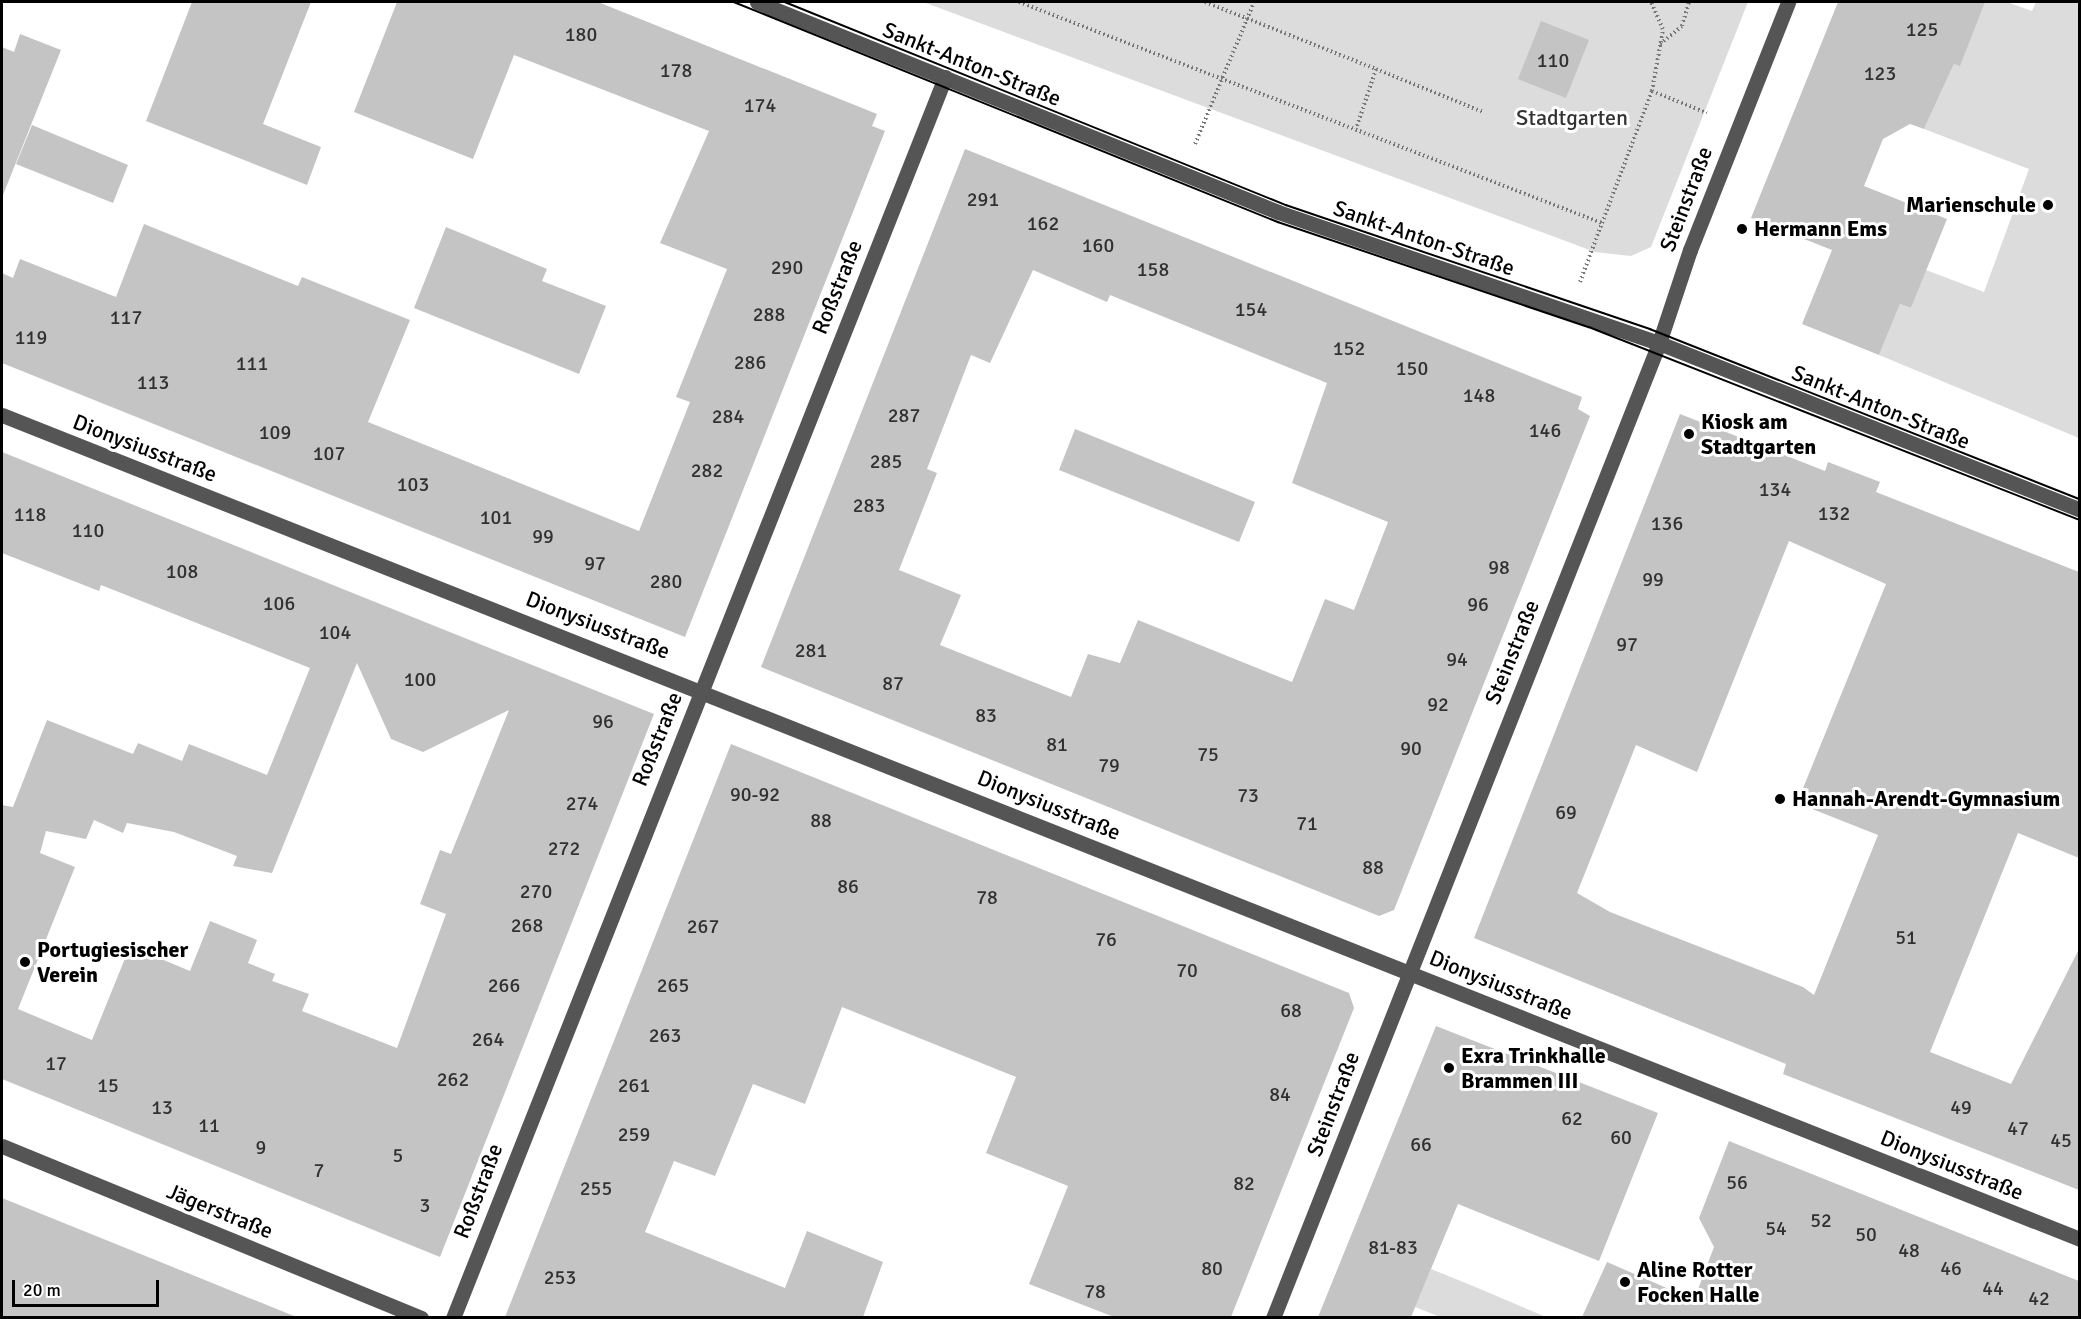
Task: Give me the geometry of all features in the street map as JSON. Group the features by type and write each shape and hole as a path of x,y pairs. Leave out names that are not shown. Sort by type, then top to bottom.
{"street":[{"name":"Sankt-Anton-Straße","path":"758,2 1278,212 1659,343 2079,510"},
{"name":"Steinstraße","path":"1274,1317 1408,972 1659,343 1738,126 1788,2"},
{"name":"Roßstraße","path":"453,1317 945,77"},
{"name":"Dionysiusstraße","path":"2,415 2079,1239"},
{"name":"Jägerstraße","path":"2,1146 421,1317"}],"path":[{"path":"1019,2 1602,224"},
{"path":"1205,2 1483,112"},
{"path":"1191,155 1254,2"},
{"path":"1568,312 1652,91 1663,29 1651,2"},
{"path":"1660,45 1682,26 1689,2"},
{"path":"1356,129 1376,69"},
{"path":"1652,91 1738,126"}],"green space":[{"name":"Stadtgarten","path":"923,2 1748,2 1651,247 1631,256 1595,252"},
{"path":"1945,2 2007,2 2032,11 2036,2 2079,2 2079,438 1879,355 1900,304 1911,308 1926,270 1984,292 2029,169 1924,129 1954,64 1960,65 1977,20 1943,7"},
{"path":"1431,1269 1546,1317 1440,1317 1415,1307"}],"building":[{"path":"192,2 311,2 263,124 321,147 307,185 146,121"},
{"path":"397,2 598,2 877,114 872,126 885,131 685,637 2,363 2,273 13,278 20,259 116,297 144,224 298,286 302,277 410,320 368,422 639,531 690,402 676,397 727,269 660,243 709,131 514,55 473,159 354,112"},
{"path":"1838,2 1985,2 1960,66 1954,64 1924,129 1910,124 1883,139 1864,186 1947,219 1911,308 1900,304 1879,355 1802,324 1832,250 1751,218"},
{"path":"1541,21 1589,40 1566,98 1518,79"},
{"path":"20,34 61,50 3,195 2,47 14,52"},
{"path":"32,125 128,165 113,203 16,164"},
{"path":"965,149 1582,397 1578,409 1590,416 1394,910 1379,916 761,667","holes":["1033,270 1107,302 1110,295 1327,383 1292,483 1388,522 1354,610 1325,599 1292,682 1138,620 1120,663 1088,654 1071,697 940,645 961,595 899,570 937,473 927,469 971,355 990,363"]},
{"path":"446,227 547,269 542,281 606,306 579,374 414,308"},
{"name":"Hannah-Arendt-Gymnasium","path":"1680,414 1825,471 1828,462 1880,482 1876,492 2079,572 2079,858 2018,833 1930,1052 2011,1084 2079,949 2079,1190 1783,1074 1786,1064 1474,938","holes":["1789,541 1886,584 1797,803 1878,835 1814,995 1803,987 1610,912 1577,893 1636,745 1697,772"]},
{"path":"1075,429 1255,502 1239,542 1059,470"},
{"path":"2,452 654,714 440,1257 2,1079 2,805 13,807 47,720 133,754 138,743 182,761 189,744 267,775 310,668 101,585 99,591 2,553","holes":["357,663 391,739 423,752 509,710 451,854 440,850 420,904 446,914 397,1048 302,1011 309,994 272,981 275,974 248,963 257,940 210,921 190,971 130,946 92,1040 18,1009 75,867 40,853 46,831 86,839 94,820 123,833 127,823 174,832 237,856 233,866 272,873"]},
{"path":"731,744 1349,993 1354,1008 1231,1317 1114,1317 1029,1284 1068,1186 986,1153 1016,1077 842,1007 805,1104 753,1084 715,1176 674,1161 645,1232 785,1288 807,1231 883,1262 863,1317 505,1317"},
{"path":"1436,1026 1658,1113 1599,1261 1458,1204 1411,1317 1318,1317"},
{"path":"1729,1141 2079,1281 2079,1317 1582,1317 1607,1262 1694,1300 1714,1247 1699,1218"},
{"path":"2,1198 294,1316 294,1317 2,1317"}],"tram line":[{"path":"734,2 1278,222 1589,327 2080,520"},
{"path":"785,2 1286,205 1650,329 2080,499"}],"place":[{"name":"Marienschule","path":"2048,205"},
{"name":"Hermann Ems","path":"1742,229"},
{"name":"Kiosk am Stadtgarten","path":"1689,434"},
{"name":"Hannah-Arendt-Gymnasium","path":"1780,799"},
{"name":"Portugiesischer Verein","path":"25,962"},
{"name":"Exra Trinkhalle Brammen III","path":"1449,1068"},
{"name":"Aline Rotter Focken Halle","path":"1625,1282"}]}
